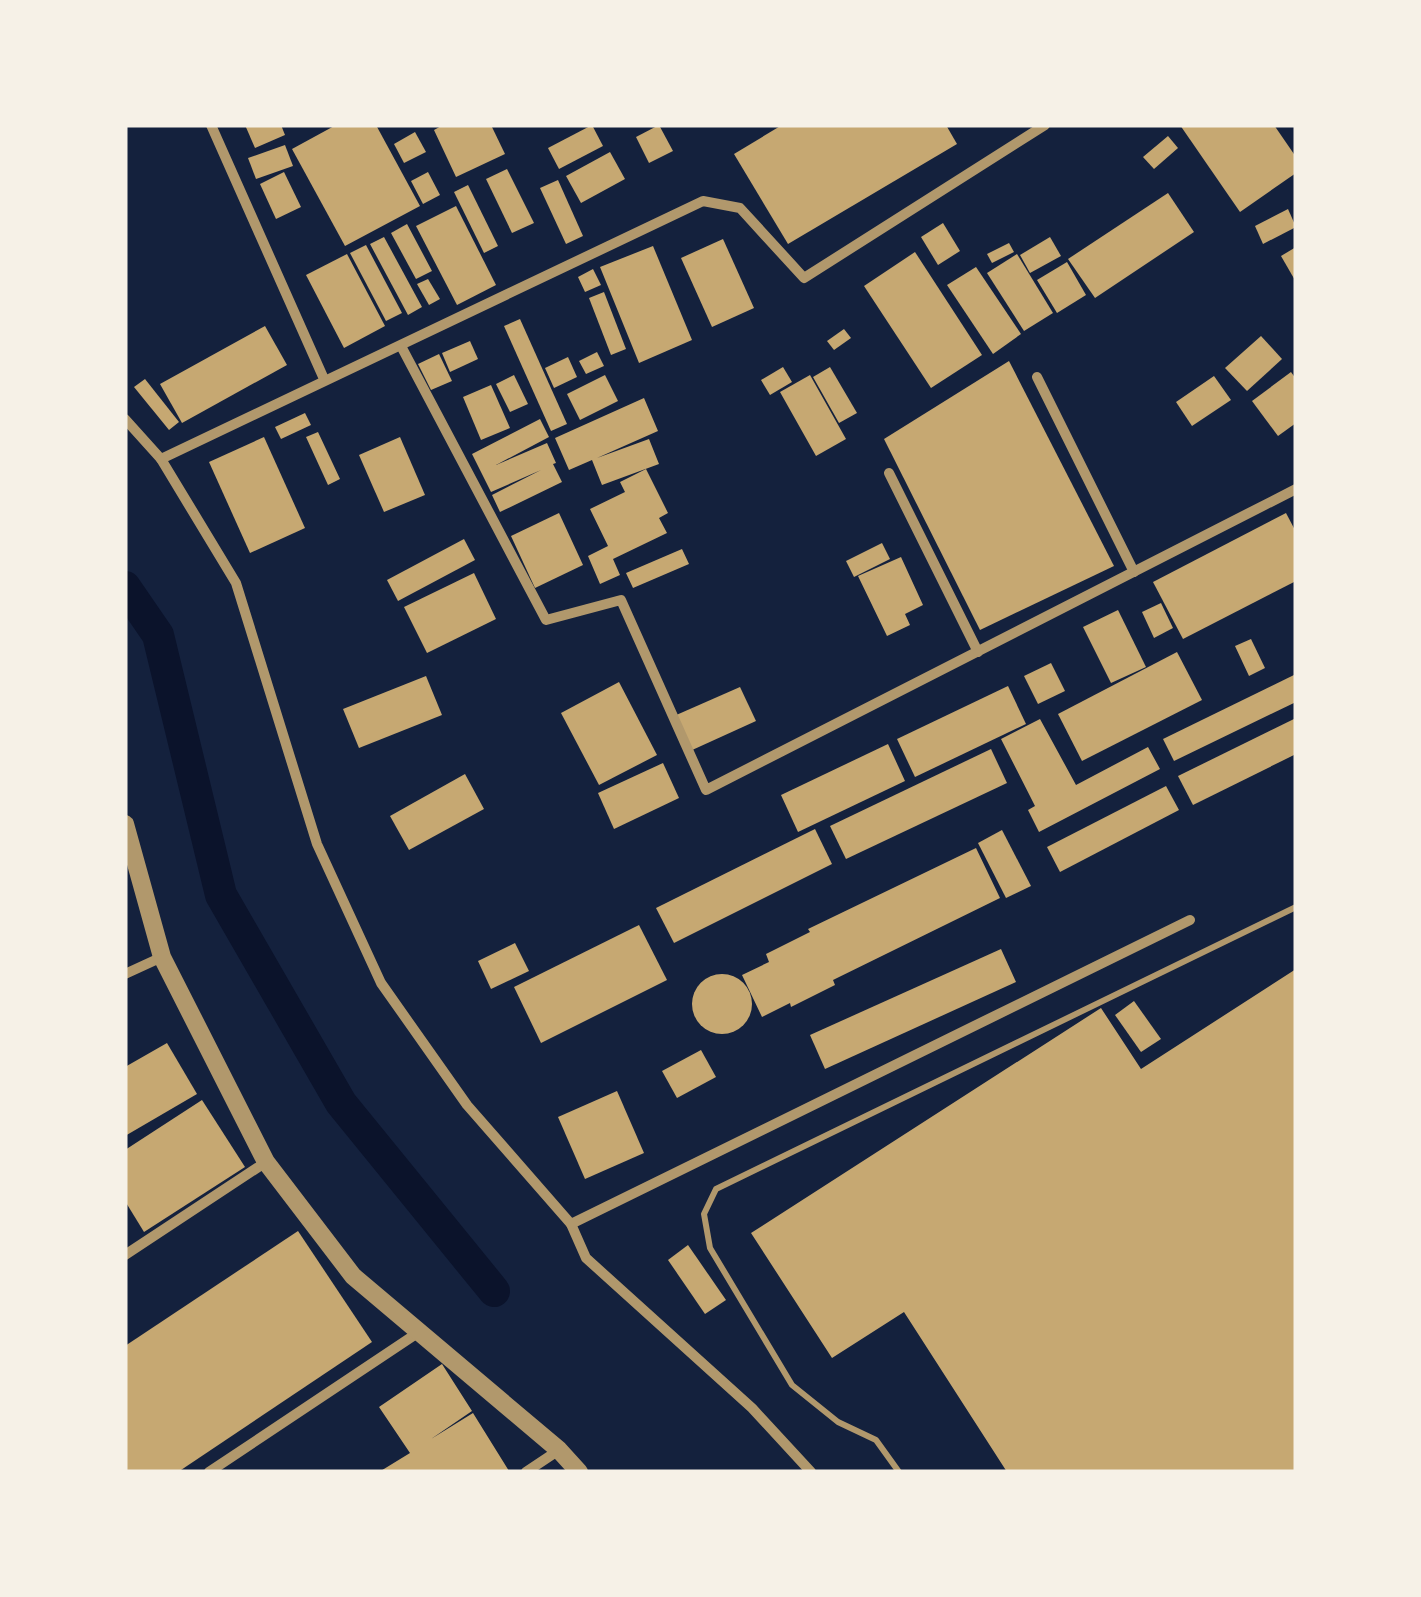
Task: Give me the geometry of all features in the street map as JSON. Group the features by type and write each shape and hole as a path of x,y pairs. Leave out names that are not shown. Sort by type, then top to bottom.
{"street":[{"path":"212,125 324,379"},
{"path":"161,459 703,201 740,208 804,278 1045,125"},
{"path":"401,346 546,620 621,600 706,790 1296,490"},
{"path":"1037,377 1134,572"},
{"path":"125,419 161,459 236,582 317,844 381,983 467,1105 571,1224 586,1258 752,1408 812,1472"},
{"path":"889,473 978,652"},
{"path":"125,824 162,956 266,1162 353,1276 560,1450 579,1472"},
{"path":"571,1224 1190,920"},
{"path":"125,974 162,956"},
{"path":"125,1255 266,1162"},
{"path":"209,1472 419,1332"},
{"path":"526,1472 560,1450"}],"lane":[{"path":"899,1472 876,1440 838,1422 792,1385 710,1248 704,1214 716,1189 1296,907"}],"building":[{"path":"245,125 281,125 285,135 255,148"},
{"path":"336,125 376,125 420,206 345,246 292,149"},
{"path":"443,125 491,125 505,154 456,177 434,130"},
{"path":"592,125 603,146 559,169 548,148"},
{"path":"659,125 673,151 649,163 636,137"},
{"path":"782,125 946,125 957,144 788,244 734,154"},
{"path":"1180,125 1274,125 1296,157 1296,173 1240,212"},
{"path":"415,132 426,152 404,163 394,144"},
{"path":"1168,136 1178,148 1154,169 1143,157"},
{"path":"285,145 293,166 256,179 248,158"},
{"path":"610,152 625,179 581,203 566,176"},
{"path":"507,169 534,223 512,233 486,179"},
{"path":"284,172 301,207 276,219 260,184"},
{"path":"428,172 440,195 423,204 411,181"},
{"path":"558,180 583,236 566,244 540,188"},
{"path":"468,185 498,246 484,253 454,192"},
{"path":"1168,193 1194,232 1095,298 1068,259"},
{"path":"456,206 496,285 457,305 416,226"},
{"path":"1288,209 1296,227 1263,244 1255,226"},
{"path":"943,223 960,251 938,265 921,237"},
{"path":"407,224 432,271 416,279 391,233"},
{"path":"384,237 422,307 408,315 370,244"},
{"path":"1050,237 1061,256 1030,273 1020,255"},
{"path":"723,239 754,308 712,327 681,258"},
{"path":"1009,243 1014,252 992,263 987,254"},
{"path":"366,245 402,313 386,321 350,253"},
{"path":"653,246 692,340 639,363 600,267"},
{"path":"1296,247 1296,282 1281,256"},
{"path":"915,252 982,355 931,388 864,286"},
{"path":"347,254 385,326 344,348 306,275"},
{"path":"1017,254 1053,313 1024,331 987,273"},
{"path":"1067,262 1086,295 1057,313 1037,280"},
{"path":"976,267 1021,334 993,354 947,285"},
{"path":"593,269 601,285 585,292 578,277"},
{"path":"428,279 440,299 429,305 417,284"},
{"path":"604,292 626,349 611,355 589,298"},
{"path":"520,319 567,424 551,431 504,326"},
{"path":"265,326 287,365 182,423 160,384"},
{"path":"844,329 851,338 834,350 827,341"},
{"path":"1261,336 1282,359 1247,391 1225,368"},
{"path":"470,341 478,359 450,372 442,353"},
{"path":"597,352 604,366 586,374 579,361"},
{"path":"439,354 452,381 431,390 418,364"},
{"path":"568,357 577,377 554,388 545,368"},
{"path":"1009,361 1114,566 980,630 884,439"},
{"path":"783,367 792,382 770,395 761,380"},
{"path":"830,367 857,413 839,423 813,377"},
{"path":"1291,372 1296,379 1296,423 1278,436 1252,401"},
{"path":"514,375 528,404 510,412 496,384"},
{"path":"605,375 618,401 580,420 567,394"},
{"path":"810,375 846,439 816,456 780,392"},
{"path":"1214,376 1231,400 1192,426 1176,402"},
{"path":"145,379 179,422 169,430 134,387"},
{"path":"491,385 510,428 481,440 463,397"},
{"path":"644,398 658,431 597,458 649,439 659,464 602,485 592,460 569,470 555,438"},
{"path":"305,413 311,425 281,439 275,427"},
{"path":"540,419 549,437 496,465 547,443 562,482 500,512 492,495 541,470 491,492 472,454"},
{"path":"318,432 340,479 328,485 306,437"},
{"path":"264,437 305,528 250,553 209,462"},
{"path":"400,437 425,495 384,512 359,455"},
{"path":"646,469 668,513 659,518 667,533 613,559 620,575 600,584 588,556 608,546 590,509 625,492 620,482"},
{"path":"559,513 583,565 535,588 511,536"},
{"path":"1286,513 1296,532 1296,581 1183,639 1153,582"},
{"path":"464,539 475,560 398,601 387,580"},
{"path":"882,543 890,559 854,577 846,561"},
{"path":"682,549 689,564 633,588 626,573"},
{"path":"901,557 923,605 905,614 910,625 887,636 858,576"},
{"path":"474,573 496,619 427,653 404,607"},
{"path":"1161,603 1173,628 1154,638 1142,612"},
{"path":"1118,610 1146,667 1111,683 1083,627"},
{"path":"1251,639 1265,668 1249,676 1235,646"},
{"path":"1177,652 1202,700 1082,761 1058,714"},
{"path":"1051,663 1065,691 1038,704 1024,676"},
{"path":"1296,674 1296,702 1174,761 1163,739"},
{"path":"426,676 442,715 359,748 343,709"},
{"path":"619,682 657,755 599,785 561,713"},
{"path":"1008,686 1026,724 915,777 897,739"},
{"path":"740,687 756,721 690,751 674,716"},
{"path":"1296,718 1296,754 1193,805 1178,776"},
{"path":"1040,719 1076,785 1148,747 1160,769 1039,832 1028,810 1035,806 1001,739"},
{"path":"888,744 905,781 798,832 781,795"},
{"path":"991,749 1007,783 846,859 830,826"},
{"path":"663,763 679,798 614,829 598,793"},
{"path":"465,774 484,809 409,850 390,816"},
{"path":"1166,786 1179,810 1060,872 1047,847"},
{"path":"815,829 832,864 674,943 656,908"},
{"path":"1002,830 1031,886 1006,898 978,843"},
{"path":"976,848 1000,898 833,980 835,985 791,1007 790,1003 762,1017 742,975 769,962 766,954 810,932 808,929"},
{"path":"639,925 667,980 541,1043 514,987"},
{"path":"515,943 529,971 491,989 478,961"},
{"path":"1001,949 1016,982 825,1069 810,1035"},
{"path":"1296,969 1296,1472 1007,1472 904,1312 832,1358 751,1233 1101,1008 1141,1069"},
{"path":"722,974 743,983 752,1004 743,1025 722,1034 701,1025 692,1004 701,983"},
{"path":"1134,1001 1161,1039 1141,1052 1115,1015"},
{"path":"167,1043 197,1094 125,1136 125,1067"},
{"path":"701,1050 716,1077 677,1098 662,1071"},
{"path":"617,1091 644,1153 585,1179 558,1117"},
{"path":"202,1100 245,1167 144,1232 125,1201 125,1150"},
{"path":"298,1231 372,1342 178,1472 125,1472 125,1346"},
{"path":"688,1245 726,1300 705,1314 668,1260"},
{"path":"442,1364 472,1411 431,1439 473,1413 509,1471 379,1472 410,1453 379,1407"}],"waterway":[{"path":"125,587 158,635 221,895 341,1103 494,1291"}]}
